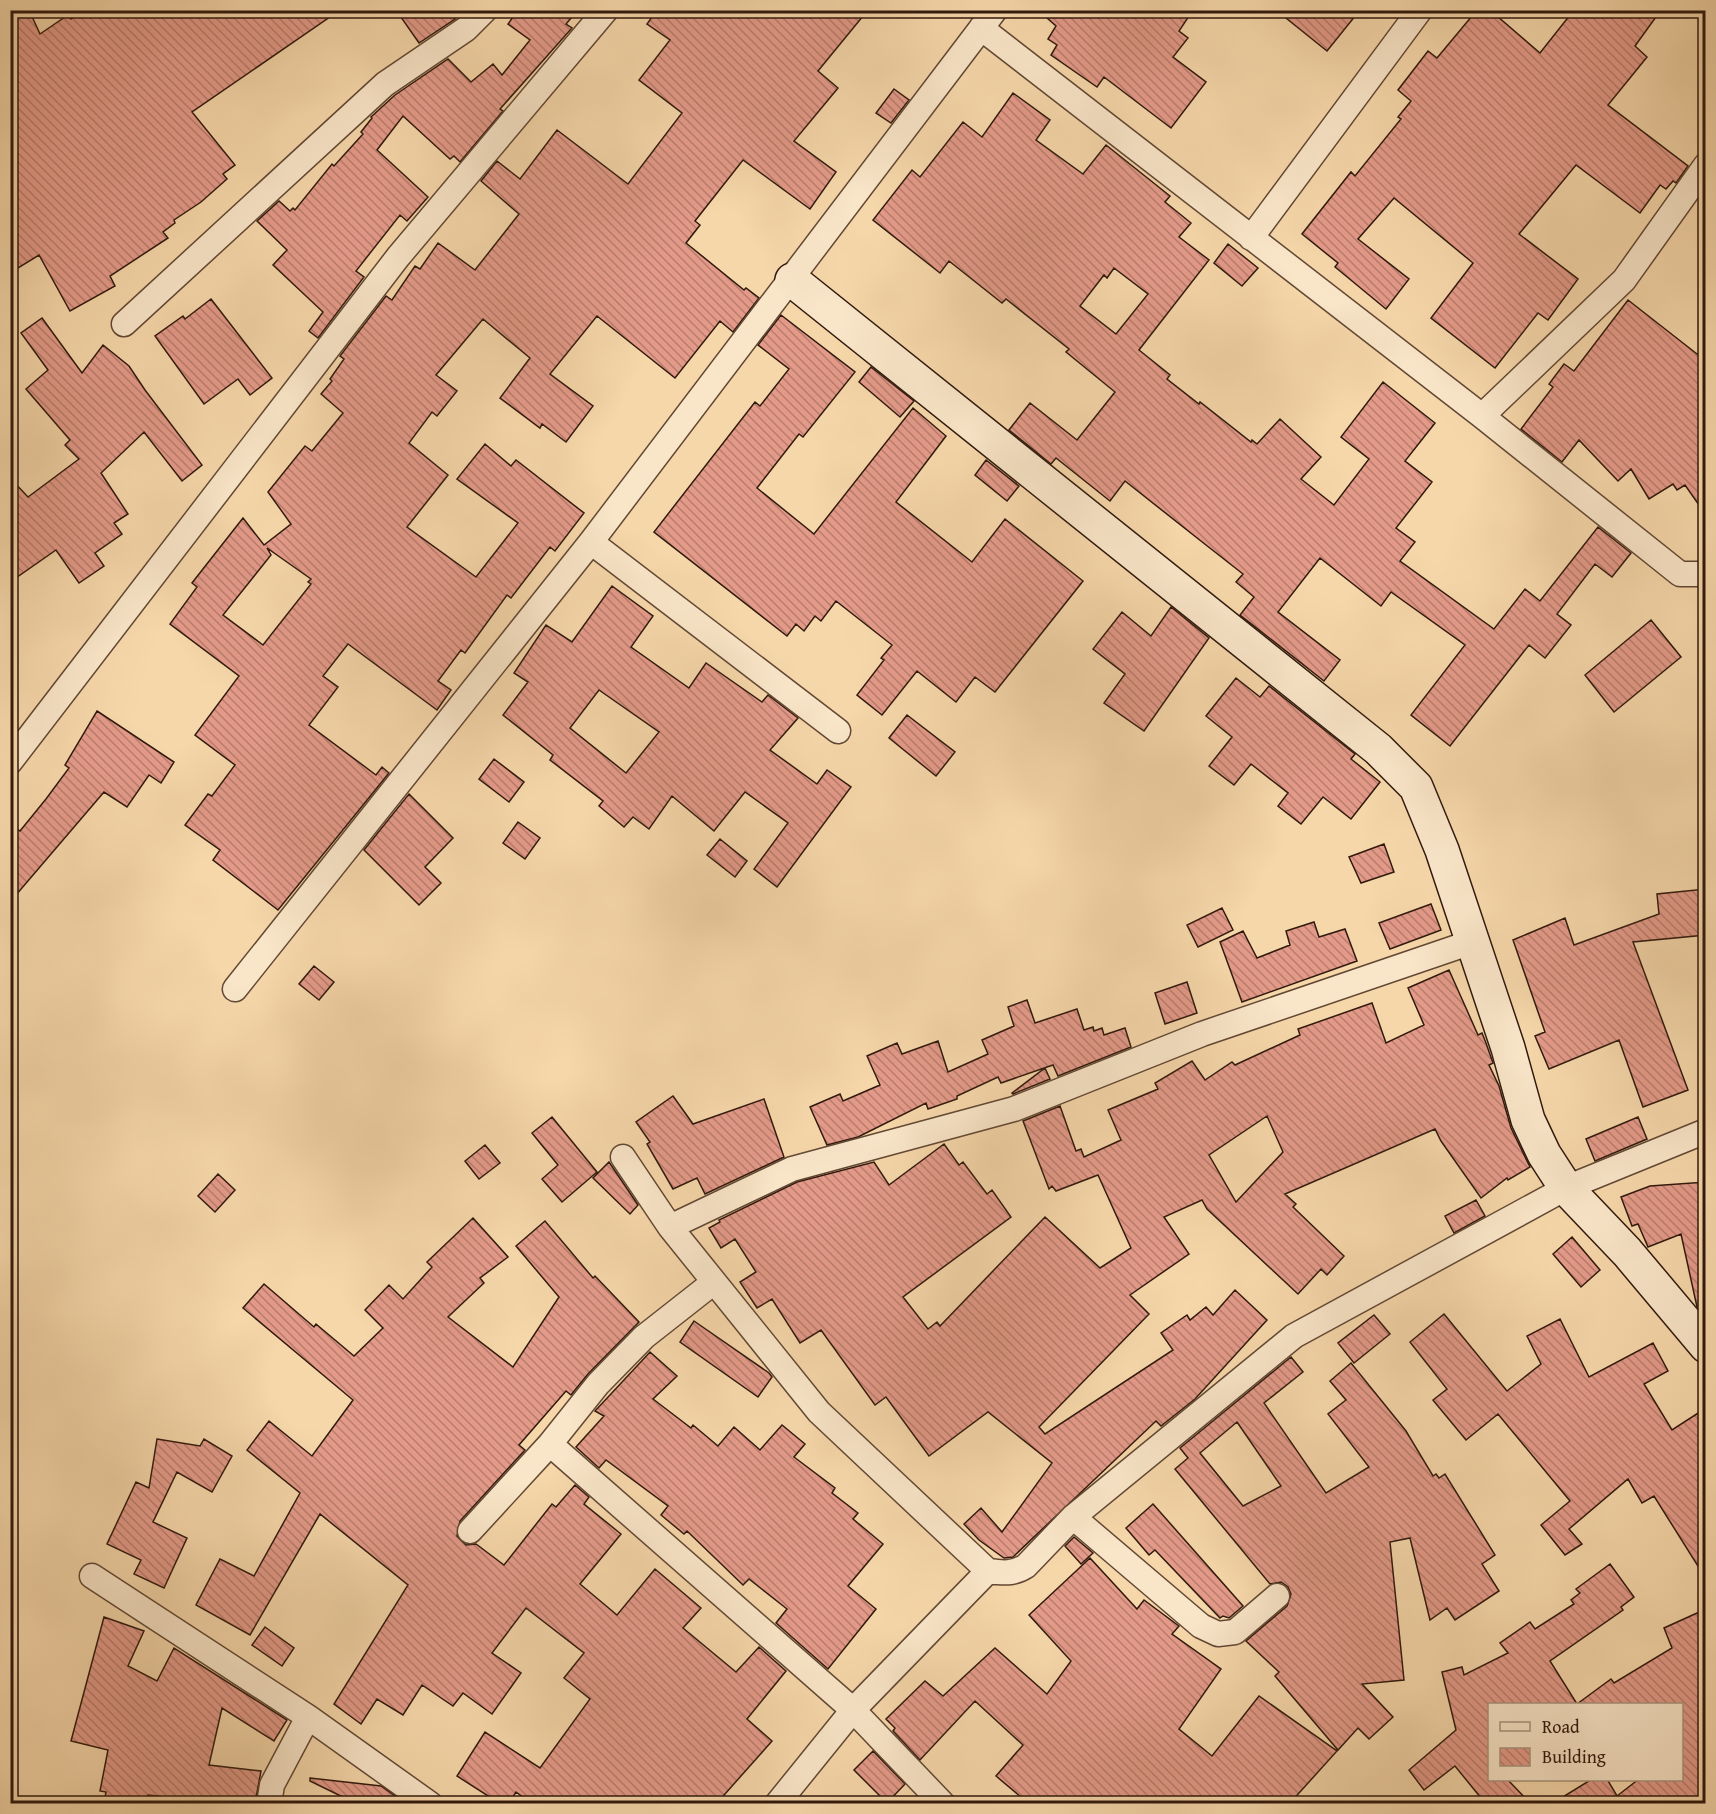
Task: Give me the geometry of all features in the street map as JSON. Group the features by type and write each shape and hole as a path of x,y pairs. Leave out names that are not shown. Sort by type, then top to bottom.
{"street":[{"path":"124,324 385,84 466,29 486,10"},
{"path":"10,762 398,257 606,10"},
{"path":"1251,238 1420,10"},
{"path":"235,989 591,542 988,20 1251,238 1482,416 1680,574 1706,574"},
{"path":"1482,416 1624,280 1706,165"},
{"path":"792,280 1378,749 1416,787 1442,849 1508,1048 1528,1120 1544,1154 1566,1188 1627,1252 1706,1346"},
{"path":"591,542 838,731"},
{"path":"670,1227 792,1169 1014,1109 1202,1034 1472,942"},
{"path":"623,1157 670,1227 819,1412 988,1571 1017,1572 1073,1517 1294,1336 1566,1188 1706,1131"},
{"path":"470,1531 550,1444 598,1384 644,1337 714,1282"},
{"path":"550,1444 853,1710 943,1803"},
{"path":"1073,1517 1201,1626 1218,1634 1234,1632 1276,1596"},
{"path":"777,1803 853,1710 988,1571"},
{"path":"92,1576 309,1718 430,1803"},
{"path":"269,1803 272,1785 309,1718"}],"building":[{"path":"20,10 29,10 40,34 68,15 71,19 84,10 340,10 192,112 235,165 223,174 227,179 201,202 174,220 175,223 163,232 168,238 110,276 115,286 70,311 39,255 10,273 10,15"},
{"path":"396,10 447,10 455,19 419,43"},
{"path":"518,10 578,10 566,24 572,28 500,109 503,111 460,162 454,156 450,159 403,116 377,150 428,197 407,221 400,215 356,271 364,277 318,338 309,331 323,312 273,265 287,250 257,221 279,201 290,211 293,208 295,210 332,164 334,166 363,134 361,132 371,117 395,95 448,59 471,82 493,64 502,75 530,40 508,24"},
{"path":"657,10 868,10 818,71 838,88 794,141 836,172 810,209 743,160 695,221 700,225 686,243 744,290 746,288 759,298 733,332 720,321 675,378 597,316 550,374 593,406 566,442 542,424 540,428 500,398 530,358 483,319 436,375 457,391 437,416 432,412 409,443 448,475 407,527 476,577 518,523 457,479 485,444 511,466 516,460 584,513 555,551 550,547 511,598 507,595 465,653 461,650 438,681 451,690 437,710 348,644 323,676 338,687 309,725 376,775 382,767 389,773 278,910 213,860 220,850 185,825 208,794 212,796 235,765 195,735 239,676 170,624 197,587 192,583 243,518 264,545 291,524 268,492 305,446 312,451 343,413 321,394 332,381 330,379 344,359 340,356 386,296 392,300 415,266 420,269 438,243 475,270 519,214 481,181 497,161 520,179 557,130 628,184 682,113 639,80 670,40 647,24","holes":["267,548 311,579 308,582 311,584 263,645 223,615 271,555"]},
{"path":"1038,10 1193,10 1179,31 1188,38 1173,57 1206,82 1171,128 1104,77 1097,87 1051,55 1057,45 1048,39 1056,26"},
{"path":"1276,10 1360,10 1327,51"},
{"path":"1477,10 1490,10 1540,53 1574,10 1661,10 1635,46 1647,57 1608,105 1688,166 1676,183 1673,181 1666,189 1660,185 1640,213 1576,165 1519,234 1578,279 1548,320 1538,313 1495,368 1431,318 1473,263 1394,198 1358,239 1409,279 1386,309 1335,267 1338,263 1302,234 1351,172 1355,176 1401,119 1398,117 1411,101 1398,90 1428,51 1437,58"},
{"path":"894,89 909,100 891,123 876,113"},
{"path":"1013,93 1050,120 1036,140 1083,174 1106,145 1170,196 1165,202 1191,223 1179,237 1209,260 1139,350 1170,375 1167,379 1251,442 1252,440 1257,444 1280,419 1321,457 1301,479 1334,505 1369,459 1341,437 1383,382 1435,423 1405,461 1432,482 1396,528 1415,542 1400,561 1494,629 1525,589 1540,601 1598,527 1631,553 1612,577 1595,564 1557,614 1571,625 1545,658 1529,645 1450,746 1411,715 1465,645 1391,592 1381,606 1320,558 1278,612 1340,660 1324,681 1240,615 1254,597 1236,582 1243,574 1125,481 1110,501 1056,458 1051,464 1009,430 1030,403 1077,440 1115,392 1066,352 1069,349 1006,299 1002,303 949,261 940,273 873,220 912,170 920,177 963,122 982,137","holes":["1114,268 1148,294 1116,334 1080,306 1104,275 1107,278"]},
{"path":"1228,244 1258,268 1242,286 1214,263"},
{"path":"211,299 272,378 250,395 238,379 204,404 155,336 183,316 185,319"},
{"path":"1628,300 1706,361 1706,515 1685,485 1677,490 1673,484 1649,499 1631,469 1618,481 1579,440 1562,462 1521,429 1553,387 1549,384 1564,364 1574,371"},
{"path":"781,315 855,372 803,437 799,434 757,488 814,534 913,408 946,436 896,502 972,562 1005,519 1083,581 995,692 975,677 956,702 917,671 882,715 857,695 884,660 881,658 892,645 836,601 821,621 815,616 804,631 796,624 787,636 654,532 755,402 760,406 789,369 758,345"},
{"path":"42,318 82,373 103,345 129,366 202,465 182,481 144,432 101,473 128,514 114,523 122,534 95,553 104,566 79,583 56,550 10,582 10,478 28,497 79,459 65,445 70,440 26,389 48,370 21,333"},
{"path":"871,367 914,401 900,417 859,382"},
{"path":"986,460 1019,486 1007,501 975,475"},
{"path":"612,586 653,616 631,647 689,688 706,663 762,702 768,695 798,718 770,750 817,784 827,770 851,787 777,887 754,869 788,823 745,792 714,831 672,796 649,829 633,817 624,827 599,806 603,801 550,760 553,755 503,715 528,682 514,673 546,625 572,642","holes":["599,690 659,732 626,773 570,728"]},
{"path":"1171,607 1209,638 1144,731 1104,703 1125,674 1093,649 1122,612 1151,636"},
{"path":"1651,620 1681,657 1614,712 1585,675"},
{"path":"1236,678 1260,697 1269,686 1355,754 1351,759 1380,782 1351,819 1323,797 1301,824 1278,806 1288,793 1251,764 1234,785 1209,766 1232,737 1206,716"},
{"path":"97,711 174,762 161,783 149,775 127,807 104,792 10,902 10,824 20,831 46,799 69,768 65,765"},
{"path":"907,715 955,752 936,776 889,738"},
{"path":"494,759 524,782 509,802 479,779"},
{"path":"409,794 453,838 425,867 441,883 419,905 364,850"},
{"path":"518,822 540,838 525,859 503,843"},
{"path":"720,839 747,861 735,877 707,855"},
{"path":"1384,844 1394,872 1361,883 1349,857"},
{"path":"1706,889 1706,935 1633,942 1688,1090 1643,1107 1619,1040 1549,1069 1535,1036 1545,1032 1513,940 1565,918 1574,945 1659,914 1657,894"},
{"path":"1431,904 1441,930 1390,949 1379,923"},
{"path":"1222,908 1233,930 1198,947 1187,925"},
{"path":"1314,922 1319,937 1345,929 1357,961 1242,1002 1220,942 1243,931 1257,958 1290,945 1286,931"},
{"path":"314,966 334,982 319,1000 299,984"},
{"path":"1449,970 1478,1035 1482,1033 1493,1063 1489,1065 1499,1086 1511,1128 1530,1167 1508,1180 1507,1178 1481,1198 1435,1129 1285,1194 1296,1204 1293,1207 1344,1256 1327,1275 1321,1269 1298,1294 1207,1209 1202,1200 1164,1217 1189,1254 1130,1295 1149,1314 1039,1427 1045,1434 1173,1350 1161,1333 1187,1315 1190,1320 1206,1307 1213,1315 1235,1290 1267,1320 1195,1399 1161,1426 1156,1421 1013,1557 1004,1558 979,1540 964,1524 981,1508 1002,1532 1052,1463 988,1412 929,1456 886,1397 875,1405 821,1330 800,1343 772,1299 757,1308 740,1282 756,1272 735,1239 721,1248 709,1228 720,1222 719,1220 797,1182 874,1162 889,1185 944,1144 959,1165 963,1162 987,1194 992,1190 1011,1217 903,1297 928,1329 937,1322 940,1326 1045,1217 1100,1268 1131,1248 1098,1175 1056,1191 1052,1186 1049,1189 1023,1121 1060,1106 1076,1151 1081,1149 1084,1157 1121,1140 1108,1110 1158,1089 1155,1083 1192,1061 1205,1080 1232,1062 1235,1065 1300,1035 1298,1029 1372,1003 1386,1043 1424,1025 1408,988","holes":["1267,1116 1283,1152 1236,1202 1209,1155"]},
{"path":"1187,982 1197,1013 1165,1024 1155,993"},
{"path":"1027,1000 1035,1023 1077,1009 1084,1030 1093,1027 1094,1031 1102,1028 1104,1035 1125,1028 1131,1047 1058,1076 1053,1065 1001,1083 998,1077 957,1096 957,1099 928,1109 926,1103 858,1137 827,1145 810,1107 840,1094 843,1101 880,1085 867,1056 897,1043 902,1054 938,1041 948,1072 988,1054 982,1040 1014,1026 1008,1007"},
{"path":"1045,1068 1050,1079 1012,1093"},
{"path":"673,1096 693,1124 764,1099 784,1157 705,1194 697,1178 673,1189 647,1144 650,1142 636,1122"},
{"path":"552,1117 597,1172 562,1202 542,1179 558,1165 532,1133"},
{"path":"1638,1117 1647,1139 1595,1161 1586,1139"},
{"path":"485,1145 500,1163 479,1179 465,1161"},
{"path":"609,1162 638,1205 630,1214 593,1178"},
{"path":"218,1174 235,1190 215,1212 198,1196"},
{"path":"1706,1182 1706,1306 1697,1307 1681,1234 1648,1247 1638,1224 1632,1226 1621,1197 1650,1186"},
{"path":"1476,1200 1485,1216 1454,1233 1445,1216"},
{"path":"473,1218 508,1257 480,1278 484,1283 448,1317 513,1367 559,1297 516,1246 545,1221 593,1278 595,1276 639,1322 588,1374 571,1395 566,1391 519,1445 525,1450 460,1521 457,1536 466,1545 476,1544 504,1565 552,1504 556,1507 575,1485 589,1497 584,1504 621,1534 580,1584 617,1615 655,1569 701,1608 683,1628 736,1672 759,1647 786,1671 747,1719 772,1741 717,1803 531,1803 516,1792 509,1803 499,1803 457,1776 485,1732 540,1768 590,1699 564,1678 584,1653 526,1608 492,1653 521,1673 492,1714 463,1693 453,1706 422,1685 403,1715 377,1699 361,1724 334,1704 408,1585 320,1514 250,1635 196,1605 220,1559 254,1576 300,1493 247,1450 269,1421 312,1456 353,1400 243,1308 264,1284 314,1327 316,1324 354,1356 383,1328 365,1310 389,1285 403,1299 432,1267 427,1262"},
{"path":"1572,1237 1600,1270 1581,1287 1553,1254"},
{"path":"1444,1314 1507,1391 1541,1364 1527,1336 1560,1319 1589,1377 1653,1343 1668,1371 1644,1384 1672,1430 1706,1408 1706,1579 1654,1496 1642,1503 1628,1479 1569,1529 1582,1544 1565,1555 1541,1525 1570,1501 1498,1414 1466,1440 1433,1400 1447,1389 1410,1342"},
{"path":"1374,1315 1390,1334 1354,1363 1338,1343"},
{"path":"694,1321 769,1373 772,1377 758,1397 680,1342"},
{"path":"650,1352 677,1376 653,1399 691,1428 693,1425 718,1446 734,1427 760,1450 782,1425 805,1444 794,1457 835,1488 832,1493 858,1513 853,1519 883,1544 848,1586 876,1609 828,1669 776,1623 787,1609 749,1579 743,1585 687,1531 684,1534 661,1515 668,1506 606,1460 599,1468 576,1447 604,1416 595,1411"},
{"path":"1291,1357 1303,1372 1264,1403 1326,1493 1369,1467 1328,1414 1346,1400 1330,1381 1351,1363 1406,1431 1433,1476 1436,1474 1439,1478 1445,1474 1495,1555 1482,1564 1499,1591 1455,1620 1447,1608 1430,1620 1410,1538 1390,1542 1404,1680 1362,1684 1393,1717 1369,1739 1358,1728 1338,1750 1275,1676 1279,1672 1246,1641 1287,1606 1291,1594 1288,1587 1281,1582 1270,1584 1175,1469 1188,1458 1180,1448","holes":["1237,1422 1281,1486 1243,1506 1200,1453"]},
{"path":"157,1439 200,1446 204,1439 232,1456 212,1492 177,1472 153,1522 187,1538 164,1588 134,1574 141,1560 107,1544 136,1482 149,1488"},
{"path":"1153,1504 1243,1606 1229,1618 1223,1616 1220,1618 1155,1550 1149,1555 1126,1528"},
{"path":"1074,1537 1093,1553 1081,1564 1065,1546"},
{"path":"1090,1558 1137,1609 1144,1600 1179,1626 1172,1634 1221,1669 1179,1729 1212,1756 1259,1696 1337,1751 1290,1803 1028,1803 996,1776 1023,1745 975,1701 920,1760 893,1731 895,1728 886,1719 925,1681 943,1696 995,1648 1047,1694 1071,1661 1029,1615"},
{"path":"1610,1564 1634,1597 1621,1607 1623,1610 1550,1661 1576,1703 1488,1703 1488,1781 1509,1781 1530,1803 1485,1803 1455,1766 1424,1790 1409,1770 1456,1730 1442,1672 1462,1667 1464,1675 1508,1653 1500,1643 1530,1622 1535,1629 1574,1604 1571,1600 1580,1593 1576,1589"},
{"path":"1706,1609 1706,1803 1553,1803 1589,1781 1608,1781 1617,1796 1636,1781 1683,1781 1683,1703 1578,1703 1611,1679 1614,1683 1672,1648 1664,1628"},
{"path":"104,1617 144,1631 128,1666 157,1681 174,1648 287,1720 274,1741 222,1708 209,1765 261,1771 255,1803 221,1803 148,1795 146,1803 104,1803 106,1792 100,1791 108,1750 71,1741"},
{"path":"265,1627 294,1648 282,1666 252,1645"},
{"path":"873,1751 905,1784 887,1803 854,1770"},
{"path":"310,1778 381,1786 405,1803 355,1803 310,1781"}]}
